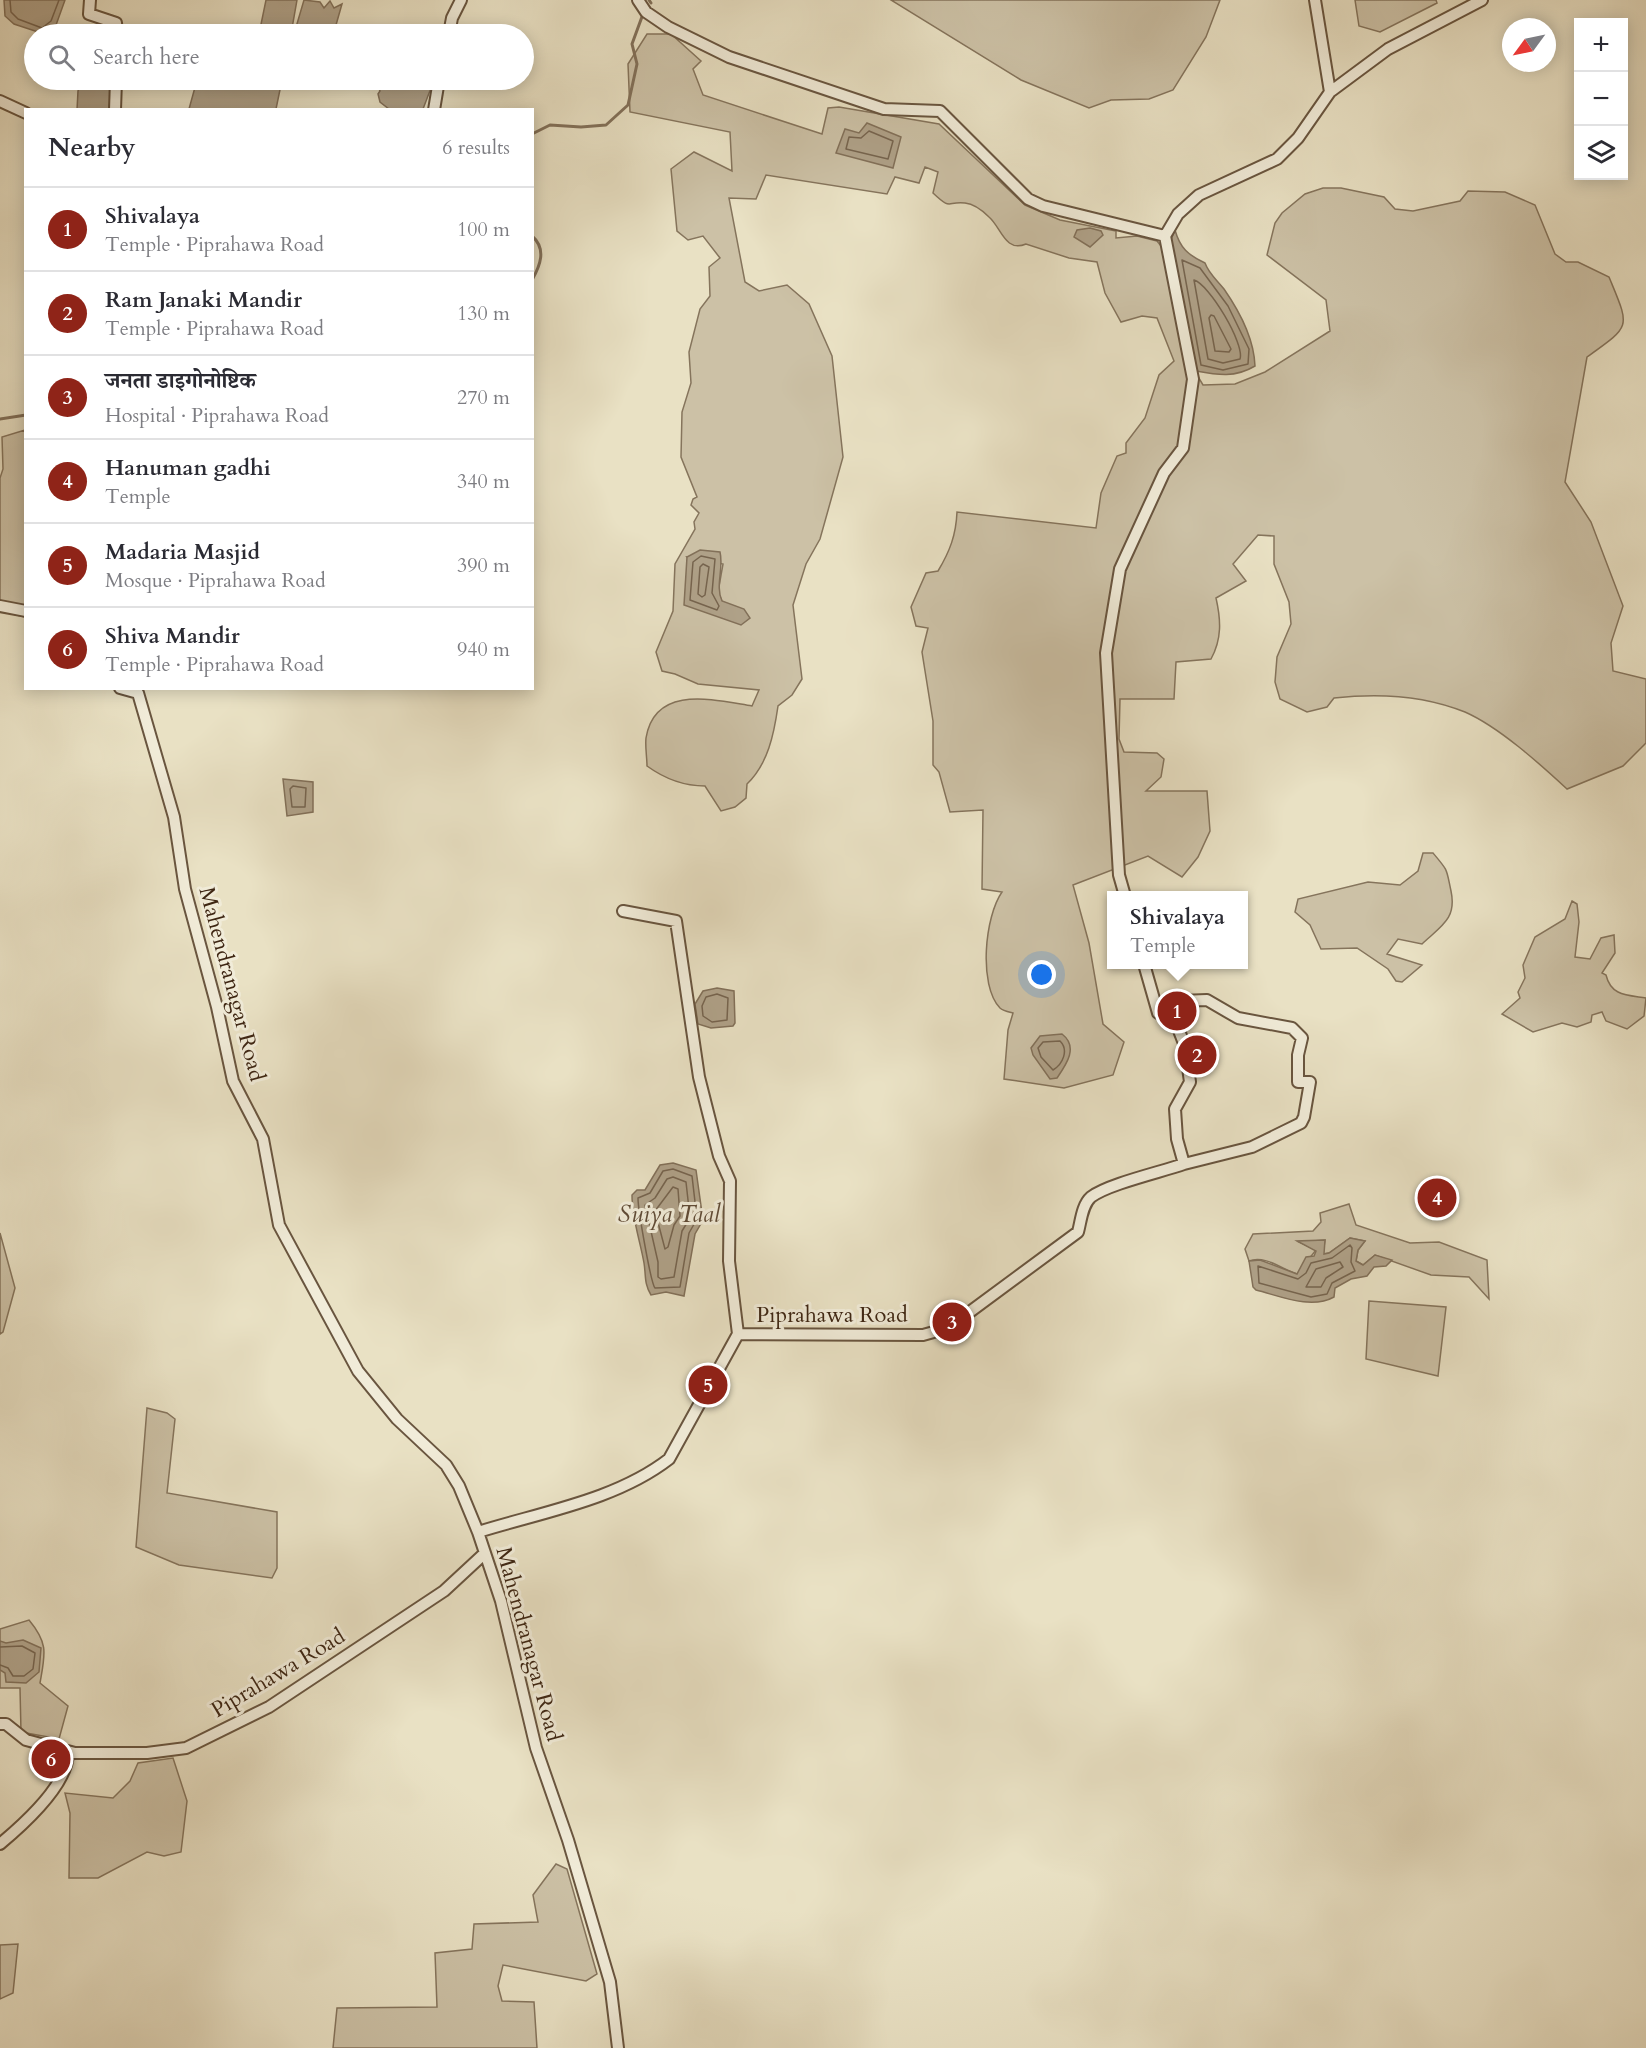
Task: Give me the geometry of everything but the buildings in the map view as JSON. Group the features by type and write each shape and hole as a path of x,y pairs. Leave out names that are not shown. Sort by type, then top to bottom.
{"street":[{"path":"90,0 89,14 116,24"},
{"path":"451,24 461,0"},
{"path":"638,0 646,12 668,27 729,57 884,109 940,111 1028,199 1043,206 1165,236"},
{"path":"1315,0 1330,92"},
{"path":"1124,891 1119,876 1106,653 1120,569 1164,473 1183,448 1193,379 1165,236 1178,214 1199,195 1277,159 1299,138 1330,92 1388,49 1482,0"},
{"path":"115,108 116,90"},
{"path":"434,108 437,90"},
{"path":"0,101 24,112"},
{"path":"0,606 24,611"},
{"name":"Mahendranagar Road","path":"127,690 138,693 174,817 185,889 217,1007 233,1081 263,1139 279,1225 358,1371 397,1419 446,1465 459,1486 478,1532 501,1601 536,1748 568,1840 609,1982 618,2048"},
{"path":"623,911 676,921 699,1077 719,1156 730,1181 729,1262 738,1334"},
{"path":"1145,969 1158,1013 1176,1023 1185,1046 1190,1082 1175,1109 1177,1139 1184,1164 1252,1147 1301,1123 1310,1082 1298,1082 1298,1055 1302,1038 1292,1028 1238,1018 1207,1000 1180,1001 1158,1013"},
{"name":"Piprahawa Road","path":"478,1532 615,1490 653,1471 669,1459 738,1334 923,1335 948,1328 1078,1232 1084,1208 1090,1198 1184,1164"},
{"name":"Piprahawa Road","path":"0,1724 6,1724 26,1740 75,1754 147,1753 186,1748 269,1707 444,1591 485,1553"},
{"path":"0,1844 47,1797 65,1772 68,1752 75,1754"}],"shaded area":[{"path":"891,0 1220,0 1206,37 1173,90 1149,99 1111,100 1089,108 1021,80"},
{"path":"1355,0 1436,0 1437,3 1380,32 1359,26"},
{"path":"647,34 671,34 701,61 693,69 703,95 822,134 828,108 839,107 939,124 1025,205 1060,220 1116,231 1116,238 1137,236 1157,241 1169,256 1191,365 1203,385 1235,384 1265,372 1330,331 1326,300 1267,255 1275,223 1282,213 1305,194 1323,188 1341,188 1384,197 1395,209 1413,211 1460,201 1468,191 1505,192 1535,205 1555,254 1566,262 1578,262 1609,277 1623,316 1623,324 1619,331 1587,357 1565,482 1591,522 1623,606 1611,643 1613,671 1646,679 1646,743 1623,766 1567,789 1505,736 1465,712 1449,706 1417,699 1367,696 1334,698 1327,707 1307,712 1280,699 1275,682 1277,657 1291,624 1289,602 1274,564 1274,536 1258,535 1233,564 1246,581 1216,598 1219,629 1215,652 1211,659 1176,662 1174,699 1120,699 1119,739 1124,752 1157,753 1164,759 1161,777 1146,791 1207,791 1210,831 1198,857 1182,877 1148,856 1073,885 1089,943 1103,1024 1124,1042 1113,1075 1064,1088 1004,1079 1008,1030 1013,1013 1001,1009 993,997 986,968 991,917 1002,892 982,889 983,810 950,812 939,772 933,765 933,721 922,652 928,628 916,626 911,607 926,573 938,571 946,557 954,536 957,512 1096,528 1101,493 1117,456 1126,453 1126,443 1145,418 1159,375 1174,361 1157,318 1142,316 1121,322 1105,293 1097,262 1069,258 1026,244 1013,245 1004,238 993,221 978,208 965,203 946,204 939,199 933,193 938,172 925,167 919,183 895,177 887,194 766,175 756,199 729,198 745,282 759,291 787,285 809,304 832,356 843,457 820,539 806,564 793,605 802,679 792,695 778,706 769,748 760,767 747,784 746,798 735,807 721,811 705,786 674,781 647,766 646,738 652,721 661,709 673,703 704,699 752,706 759,690 698,684 662,671 656,652 673,611 675,564 695,529 694,522 699,513 691,505 693,499 697,497 681,457 682,412 691,383 689,352 700,309 710,296 709,267 720,258 703,236 688,240 677,231 671,169 694,152 732,171 730,132 630,112 628,64","holes":["687,557 723,564 718,592 722,601"]},
{"path":"24,430 24,617 0,611 2,437"},
{"path":"1423,853 1433,853 1446,870 1452,909 1441,927 1422,944 1398,939 1387,954 1422,965 1402,982 1396,981 1388,969 1357,948 1321,949 1310,925 1295,912 1298,899 1368,882 1400,885 1418,871"},
{"path":"1572,901 1577,904 1579,922 1575,957 1590,959 1601,938 1614,935 1615,953 1602,973 1606,975 1608,982 1616,991 1646,998 1644,1016 1627,1029 1606,1021 1602,1012 1592,1015 1591,1022 1577,1027 1562,1023 1533,1032 1502,1014 1520,998 1518,992 1525,978 1523,965 1535,937 1565,919"},
{"path":"1349,1204 1356,1225 1410,1243 1439,1242 1487,1260 1489,1299 1469,1277 1431,1275 1375,1255 1363,1265 1356,1261 1358,1250 1365,1241 1350,1238 1329,1253 1323,1254 1325,1240 1299,1242 1316,1250 1297,1274 1267,1261 1249,1261 1245,1249 1253,1234 1313,1231 1321,1222 1320,1213"},
{"path":"0,1233 15,1288 3,1332 0,1334"},
{"path":"1369,1301 1446,1307 1438,1376 1366,1359"},
{"path":"147,1408 167,1413 175,1419 167,1493 277,1512 277,1568 272,1578 179,1565 136,1547"},
{"path":"29,1620 43,1643 40,1683 68,1706 59,1739 21,1732 20,1688 0,1688 0,1629"},
{"path":"173,1758 187,1801 181,1852 164,1856 147,1852 98,1878 69,1878 70,1813 65,1793 113,1798 130,1781 138,1763"},
{"path":"556,1864 567,1869 597,1974 586,1981 503,1965 498,1986 502,2001 534,2002 537,2048 333,2048 337,2008 437,2007 435,1953 472,1949 474,1924 538,1922 533,1895"},
{"path":"18,1944 13,1993 0,1999 0,1945"}],"water":[{"path":"4,0 65,0 56,24 24,24 24,27 14,24 5,16"},
{"path":"266,0 297,0 293,24 261,24"},
{"path":"304,0 320,2 324,8 330,1 334,8 342,4 336,24 297,24"},
{"path":"111,90 109,108 77,108 78,91"},
{"path":"194,90 280,90 276,108 189,108"},
{"path":"430,90 423,108 388,108 380,102 378,94 380,91"},
{"path":"867,123 901,137 893,168 836,153 845,129 859,133"},
{"path":"1090,228 1101,231 1103,235 1090,247 1074,237 1077,230"},
{"path":"1175,230 1182,246 1189,254 1205,263 1224,289 1245,326 1252,345 1255,366 1248,370 1233,374 1196,371 1170,242"},
{"path":"700,550 720,552 720,595 722,601 744,609 750,618 741,625 684,605 687,557"},
{"path":"283,779 313,782 313,812 287,816"},
{"path":"717,988 734,991 735,1023 733,1026 711,1028 698,1024 695,1004 703,991"},
{"path":"1062,1034 1070,1045 1069,1056 1057,1078 1050,1079 1033,1055 1031,1048 1040,1036"},
{"name":"Suiya Taal","path":"673,1163 696,1170 703,1220 695,1234 684,1296 666,1292 651,1295 646,1283 633,1213 632,1195 637,1190 645,1190 660,1165"},
{"path":"1350,1238 1365,1241 1358,1250 1356,1261 1363,1265 1375,1255 1392,1260 1386,1266 1374,1267 1367,1276 1351,1279 1335,1288 1334,1297 1325,1301 1295,1301 1256,1290 1253,1287 1249,1261 1260,1260 1297,1274 1306,1257 1314,1256 1316,1251 1297,1241 1325,1240 1324,1254"},
{"path":"23,1640 41,1648 39,1672 26,1683 6,1682 5,1673 0,1670 0,1641 6,1643"}],"waterway":[{"path":"534,133 550,125 581,127 606,125 628,105 637,64 632,44 643,14"},
{"path":"534,238 541,252 534,276"},
{"path":"0,419 24,415"}],"place":[{"name":"Shivalaya","path":"1177,1011"},
{"name":"Ram Janaki Mandir","path":"1197,1055"},
{"name":"Hanuman gadhi","path":"1437,1198"},
{"name":"जनता डाइगोनोष्टिक","path":"952,1322"},
{"name":"Madaria Masjid","path":"708,1385"},
{"name":"Shiva Mandir","path":"51,1759"}]}
